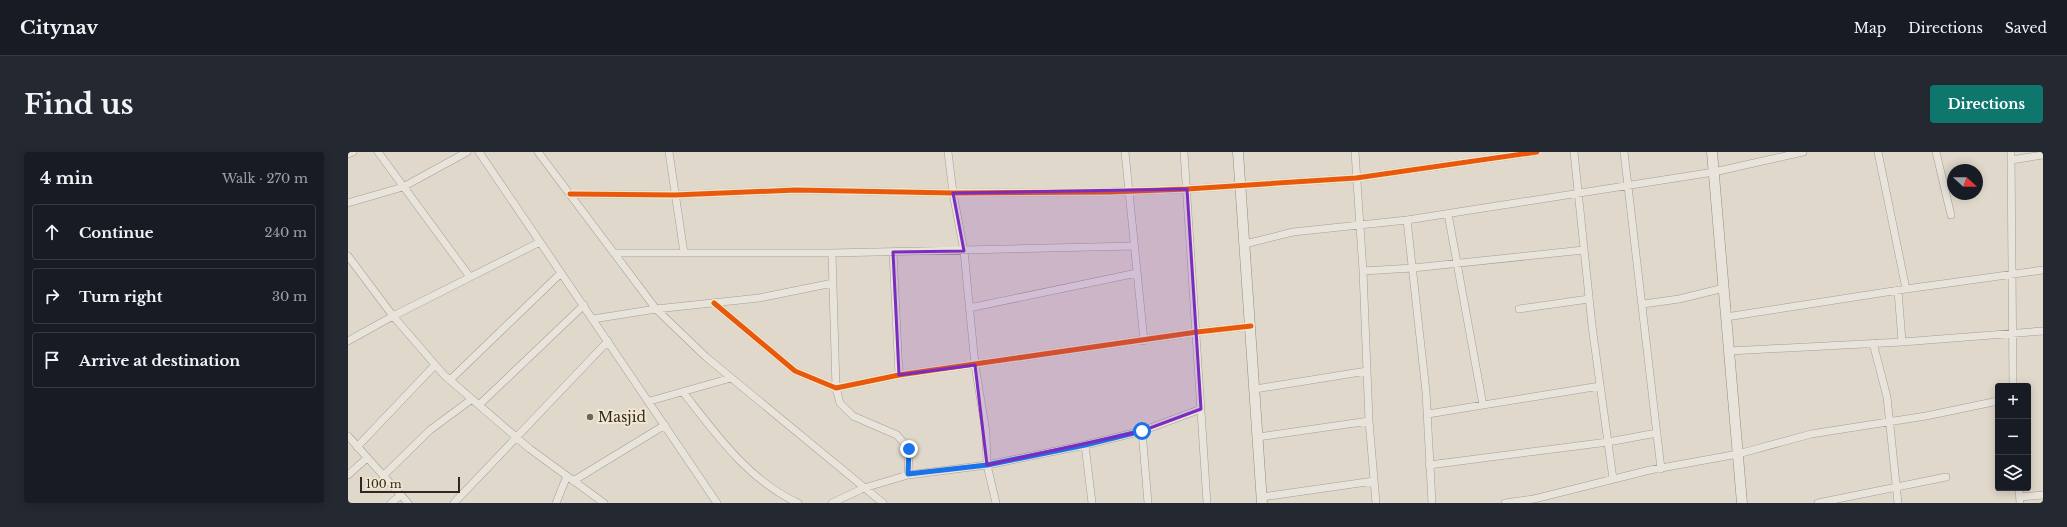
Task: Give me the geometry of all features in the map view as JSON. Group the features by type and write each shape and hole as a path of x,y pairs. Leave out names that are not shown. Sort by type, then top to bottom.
{"main road":[{"path":"1238,152 1262,500"},
{"path":"1712,152 1742,503"}],"street":[{"path":"348,154 353,152"},
{"path":"378,152 470,277"},
{"path":"348,203 403,187 467,152"},
{"path":"479,152 650,401 717,503"},
{"path":"538,152 656,309 706,358 883,503"},
{"path":"669,152 684,253"},
{"path":"948,152 953,193 964,251 975,365 986,432 987,465 996,503"},
{"path":"1125,152 1144,341"},
{"path":"1184,152 1197,332 1207,503"},
{"path":"1354,152 1363,271 1369,421 1376,503"},
{"path":"570,194 675,195 796,190 953,193 1187,189 1356,178 1537,152"},
{"path":"1574,152 1589,299 1613,479"},
{"path":"1624,152 1643,304 1661,469"},
{"path":"1245,244 1293,232 1407,220 1714,172 1803,152"},
{"path":"1878,152 1906,289"},
{"path":"1936,152 1951,216"},
{"path":"2013,383 2011,156 2043,155"},
{"path":"1448,214 1483,405"},
{"path":"1407,220 1428,414 1429,465 1432,503"},
{"path":"348,341 392,316 540,242"},
{"path":"614,253 832,253 1134,246"},
{"path":"1363,271 1412,268 1584,250"},
{"path":"893,252 899,375"},
{"path":"832,253 836,388 840,403 853,416 897,435 909,449 908,474"},
{"path":"348,256 392,316 450,380 517,437 604,503"},
{"path":"1726,317 1898,290 2043,270"},
{"path":"450,380 561,273"},
{"path":"969,308 1137,273"},
{"path":"593,319 656,309 759,298 834,283"},
{"path":"1643,304 1679,299 1724,288"},
{"path":"1898,290 1902,342"},
{"path":"1519,309 1589,299"},
{"path":"714,302 795,371 836,388 899,375 1144,341 1197,332 1251,326"},
{"path":"479,405 584,306"},
{"path":"1729,351 1872,344 2043,331"},
{"path":"454,503 608,341"},
{"path":"1872,344 1887,397 1898,503"},
{"path":"357,447 435,365"},
{"path":"1255,389 1367,371"},
{"path":"650,401 731,378"},
{"path":"1428,414 1600,386"},
{"path":"683,392 727,447 765,484 798,503"},
{"path":"383,476 430,430 472,399"},
{"path":"1505,503 1534,498 1613,479 1738,454 1811,434 1890,420 1926,416 1995,402"},
{"path":"832,503 864,488 908,474 987,465 1085,445 1142,431 1201,409"},
{"path":"1258,437 1369,421"},
{"path":"556,503 570,478 665,425"},
{"path":"1142,431 1148,503"},
{"path":"1429,465 1608,442 1657,433"},
{"path":"348,436 408,503"},
{"path":"1085,445 1092,503"},
{"path":"348,475 367,458"},
{"path":"1818,503 1946,477"},
{"path":"1262,500 1374,481"},
{"path":"391,503 400,495"},
{"path":"2020,500 2043,495"}],"highlighted area":[{"path":"1187,189 1201,409 1142,431 987,465 975,365 899,375 893,252 964,251 953,193"}],"cycle path":[{"path":"570,194 675,195 796,190 953,193 1109,192 1187,189 1356,178 1537,152"},
{"path":"714,303 795,371 836,388 899,375 1197,332 1251,326"}],"place":[{"name":"Masjid","path":"590,417"}],"route":[{"path":"909,449 908,474 987,465 1085,445 1142,431"}]}
